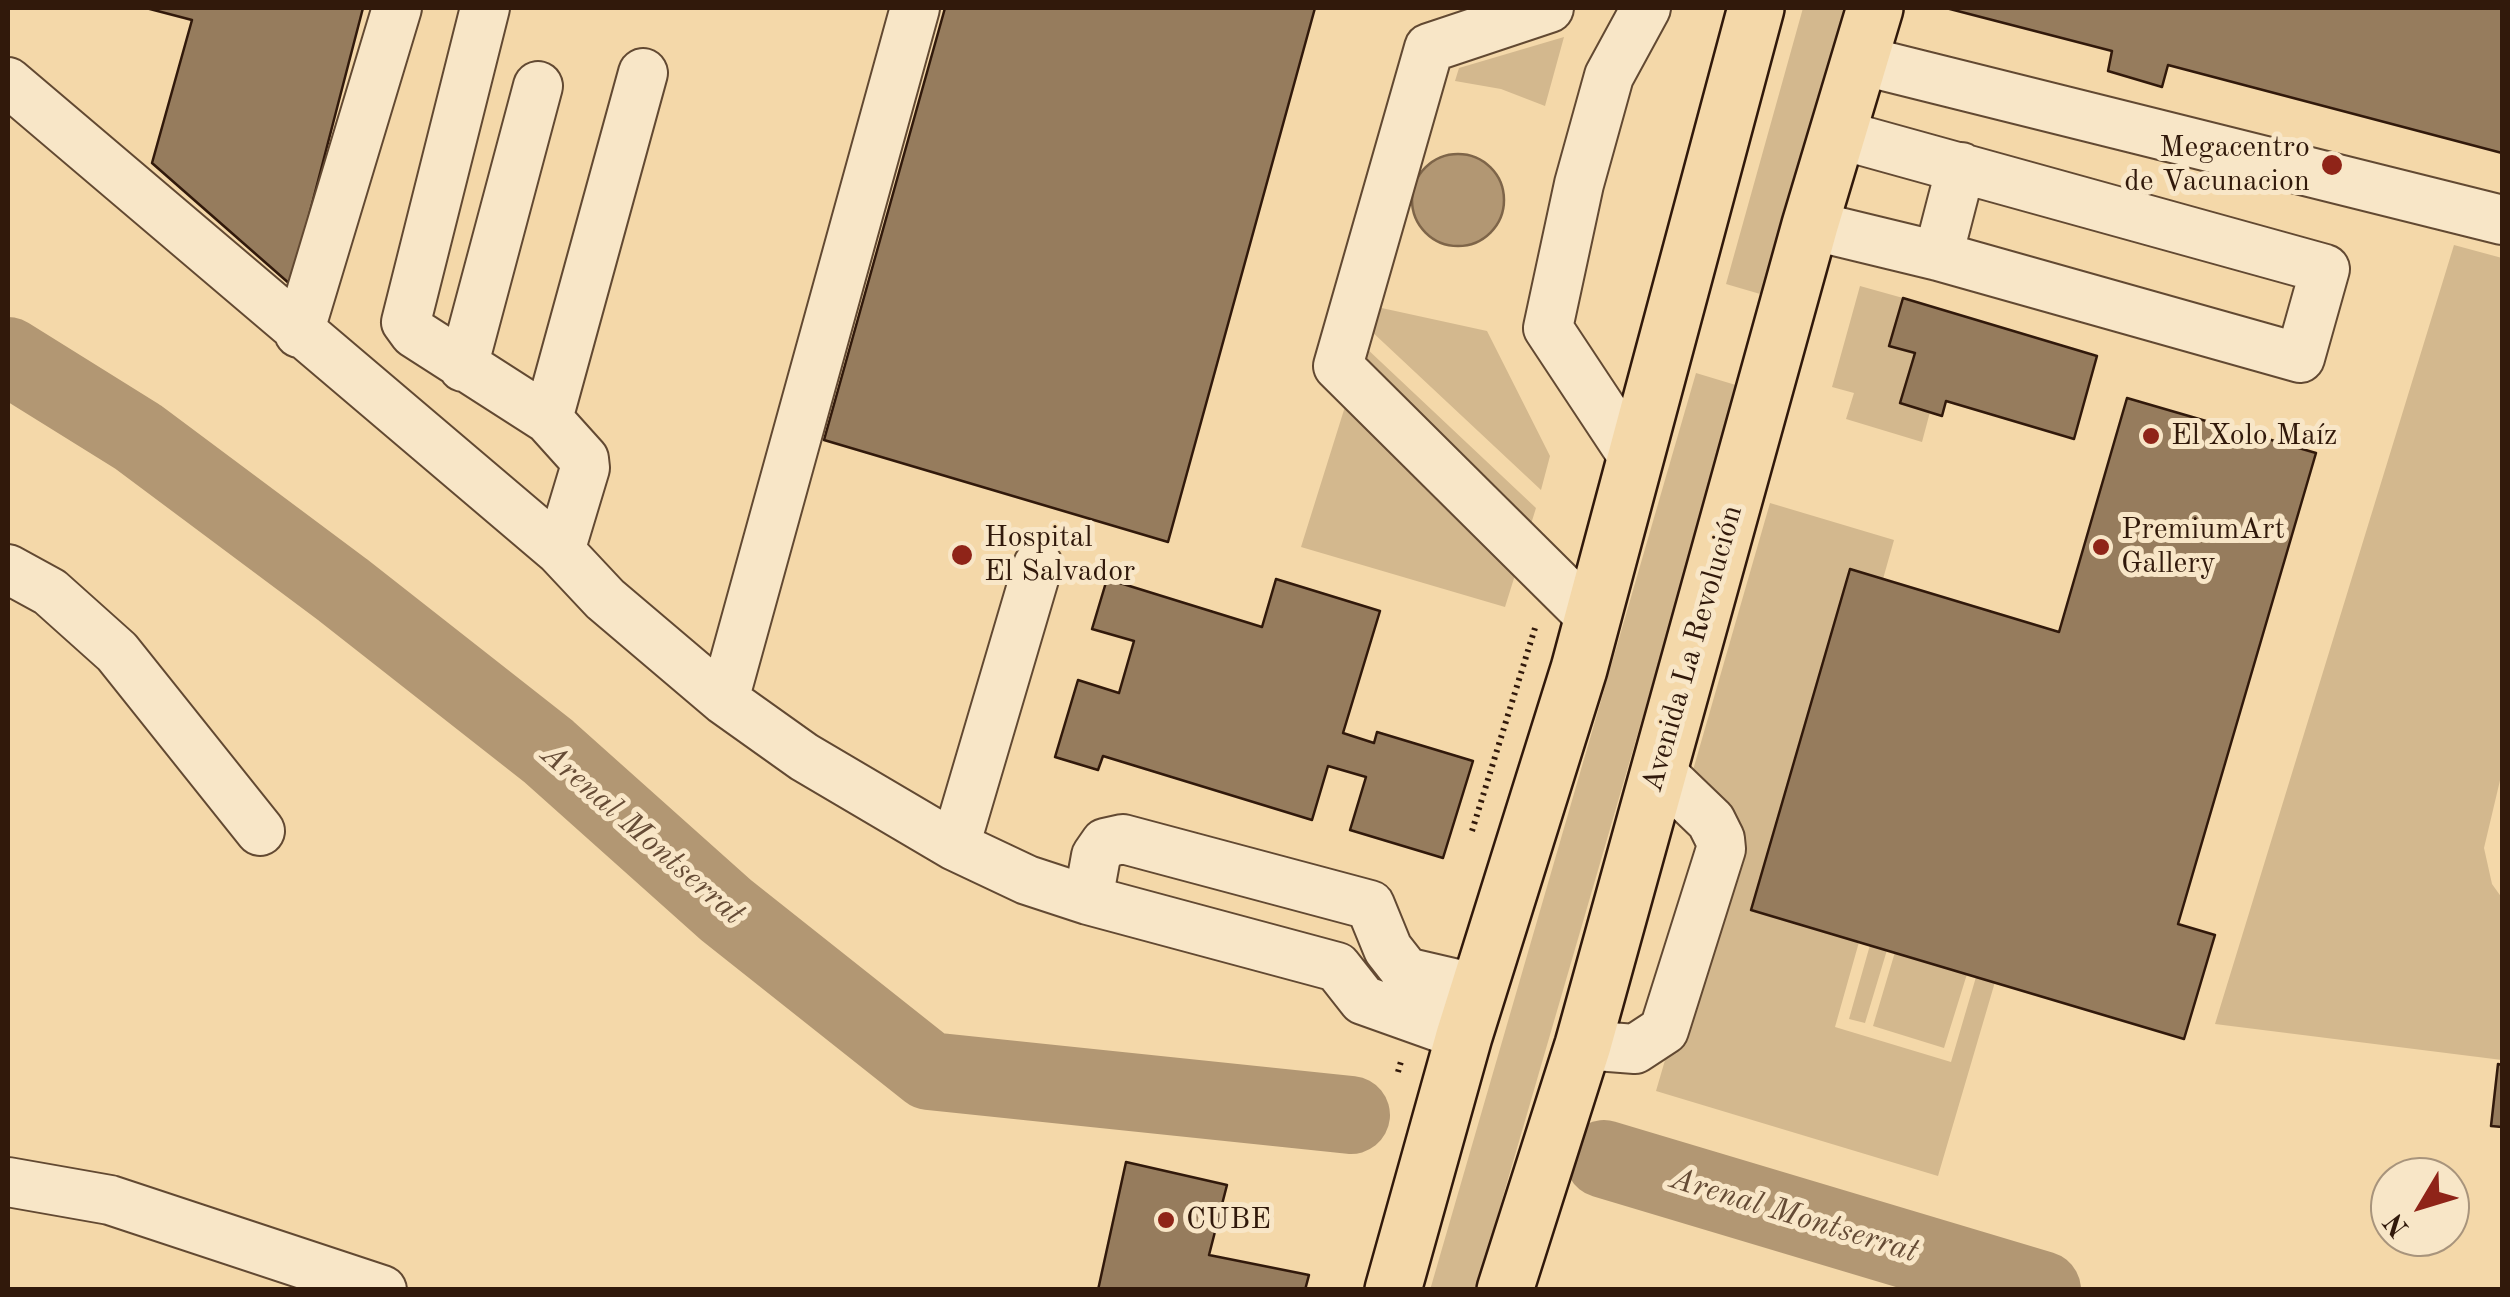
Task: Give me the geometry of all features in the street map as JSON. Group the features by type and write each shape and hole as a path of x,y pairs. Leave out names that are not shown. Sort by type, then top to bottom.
{"main road":[{"path":"1393,1290 1471,1012 1593,619 1756,8"},
{"name":"Avenida La Revolución","path":"1505,1290 1583,1045 1810,225 1875,8"}],"street":[{"path":"299,332 397,8"},
{"path":"486,8 406,322 414,333 548,419 584,458 585,468 560,551"},
{"path":"724,700 915,8"},
{"path":"1549,8 1429,48 1338,366 1593,619"},
{"path":"1634,458 1548,328 1579,184 1609,76 1646,8"},
{"path":"1860,60 2502,220"},
{"path":"548,419 643,72"},
{"path":"8,82 560,551 605,599 724,700 804,758 954,846 1027,880 1338,967 1363,1000 1471,1012"},
{"path":"464,367 538,86"},
{"path":"8,132 89,154"},
{"path":"1810,225 1938,256 2300,358 2325,268 1838,134"},
{"path":"1938,256 1962,167"},
{"path":"954,846 1038,564"},
{"path":"8,570 50,592 117,652 260,831"},
{"path":"1583,1045 1636,1048 1664,1030 1721,850 1711,821 1659,771"},
{"path":"1088,900 1096,856 1105,844 1124,839 1370,904 1388,949 1406,972 1471,1012"},
{"path":"8,1182 110,1200 382,1290"}],"shaded area":[{"path":"1803,8 1848,8 1767,296 1726,284"},
{"path":"1564,37 1545,106 1501,89 1455,81 1459,68"},
{"path":"1449,154 1467,154 1484,161 1497,174 1504,200 1497,226 1484,239 1467,246 1449,246 1432,239 1419,226 1412,209 1412,191 1419,174 1432,161"},
{"path":"2454,245 2502,258 2502,772 2484,848 2492,884 2502,898 2502,1060 2215,1024"},
{"path":"1860,286 1903,298 1889,345 1915,353 1900,403 1930,412 1922,442 1846,419 1854,393 1832,387"},
{"path":"1377,307 1487,331 1550,456 1541,490 1369,329"},
{"path":"1364,346 1536,508 1505,607 1301,547"},
{"path":"1696,373 1739,386 1476,1289 1430,1290"},
{"path":"1770,503 1894,540 1883,579 1850,570 1751,909 1859,942 1835,1027 1951,1062 1976,977 1995,982 1938,1176 1656,1091 1731,834 1689,784"},
{"path":"1870,945 1887,950 1865,1023 1849,1019"},
{"path":"1895,952 1967,974 1944,1048 1873,1026"}],"building":[{"path":"146,8 363,8 291,285 152,163 192,20"},
{"name":"Hospital El Salvador","path":"945,8 1315,8 1168,542 824,440"},
{"path":"1946,8 2502,8 2502,153 2168,65 2162,87 2108,71 2112,51"},
{"path":"1903,298 2097,356 2074,439 1946,401 1942,416 1900,403 1915,353 1889,346"},
{"path":"2127,398 2316,453 2178,924 2215,935 2184,1039 1751,910 1850,569 2059,632"},
{"path":"1107,579 1262,627 1276,579 1380,611 1343,733 1374,743 1377,732 1473,761 1443,858 1350,830 1366,777 1328,766 1312,820 1103,756 1098,770 1055,757 1078,680 1119,693 1134,641 1092,629"},
{"path":"2498,1064 2502,1065 2502,1127 2491,1126"},
{"name":"CUBE","path":"1126,1162 1227,1185 1209,1255 1309,1275 1305,1290 1098,1290"}],"waterway":[{"name":"Arenal Montserrat","path":"8,356 138,437 343,590 548,751 726,910 929,1071 1351,1115"},
{"name":"Arenal Montserrat","path":"1604,1159 2042,1290"}],"place":[{"name":"Megacentro de Vacunacion","path":"2332,165"},
{"name":"El Xolo Maíz","path":"2151,436"},
{"name":"PremiumArt Gallery","path":"2101,547"},
{"name":"Hospital El Salvador","path":"962,555"},
{"name":"CUBE","path":"1166,1220"}]}
